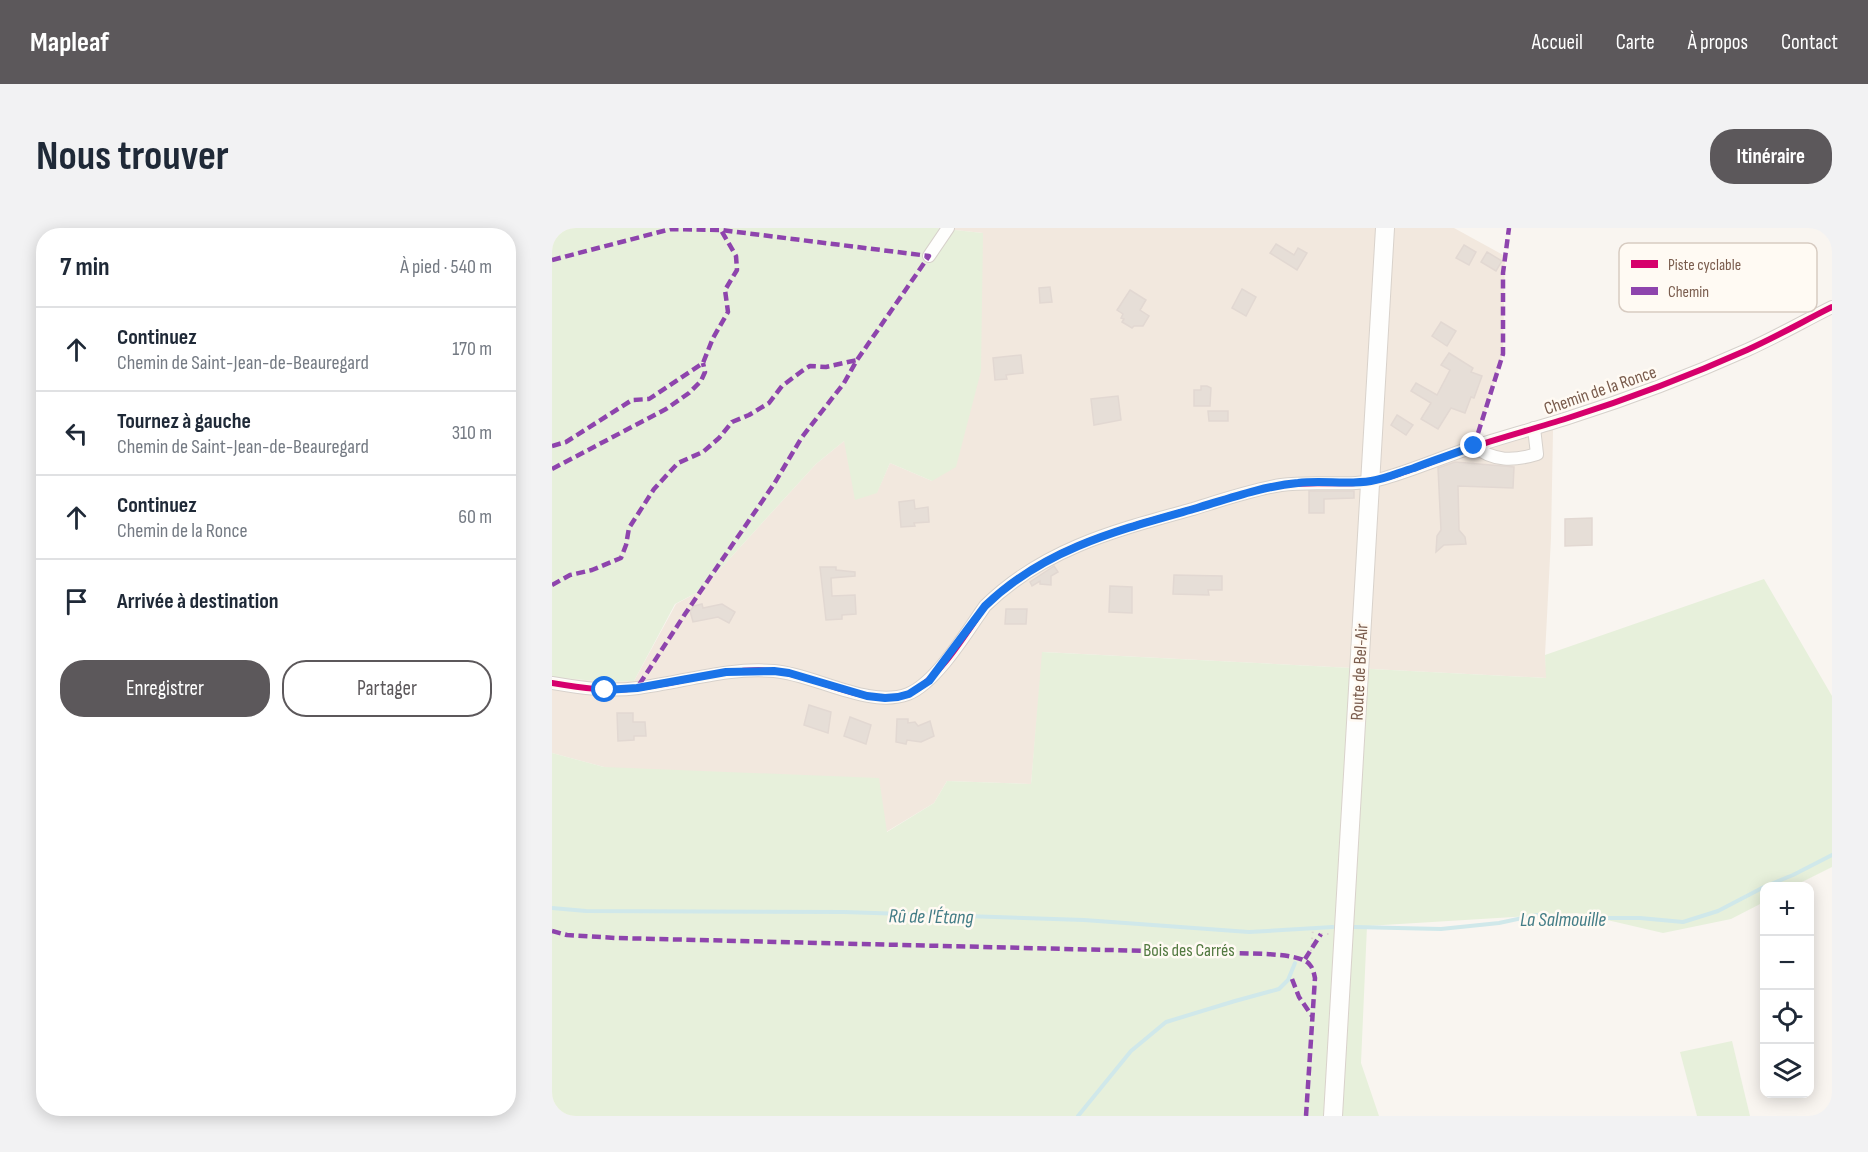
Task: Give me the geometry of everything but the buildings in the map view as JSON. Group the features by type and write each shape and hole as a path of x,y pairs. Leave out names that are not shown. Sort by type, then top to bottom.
{"main road":[{"name":"Route de Bel-Air","path":"1333,1116 1385,228"}],"street":[{"path":"929,256 948,228"},
{"name":"Chemin de la Ronce","path":"552,683 605,690 637,688 726,672 774,671 789,673 867,696 885,698 909,694 929,681 985,606 996,595 1008,585 1062,552 1082,543 1277,486 1300,483 1350,483 1385,478 1474,446 1569,418 1701,370 1747,350 1832,307"},
{"path":"1474,446 1498,459 1512,460 1537,454 1534,428"}],"path":[{"path":"1311,951 1313,929"}],"shaded area":[{"path":"936,228 1454,228 1505,256 1503,354 1475,446 1551,423 1553,431 1551,538 1545,655 1547,678 1043,652 1031,784 947,781 934,803 886,832 552,753 552,677 607,682 634,681 676,604 700,591 816,464 844,441 877,492 890,463 932,481 983,233"}],"green space":[{"path":"552,228 936,228 983,233 981,371 956,467 932,481 890,463 877,493 855,500 844,441 816,464 700,591 675,604 634,681 607,682 552,677"},
{"name":"Bois des Carrés","path":"1764,579 1832,696 1832,867 1802,882 1760,882 1760,904 1731,919 1663,933 1577,913 1367,926 1361,1063 1379,1116 552,1116 552,753 604,767 879,778 887,832 934,803 947,781 1031,784 1042,652 1546,678 1545,655"},
{"path":"1732,1041 1750,1116 1697,1116 1680,1052"}],"waterway":[{"name":"La Salmouille","path":"1776,882 1832,855"},
{"name":"La Salmouille","path":"1354,927 1441,929 1499,923 1537,915 1578,918 1640,918 1683,922 1718,911 1760,889"},
{"name":"Rû de l'Étang","path":"552,908 586,911 844,912 1084,920 1249,932 1333,927"},
{"name":"La Salmouille","path":"1078,1116 1131,1051 1166,1022 1279,989 1288,980 1295,963"}],"marked path":[{"path":"1474,446 1503,354 1503,273 1509,228"},
{"path":"552,260 671,229 721,230 929,256 857,360 844,383 802,437 774,484 637,688"},
{"path":"552,446 566,442 632,400 649,399 703,363 713,338 728,312 725,290 737,270 736,256 721,230"},
{"path":"552,585 570,575 592,570 621,558 629,528 654,489 678,463 703,452 732,422 769,403 782,386 810,366 826,367 857,360"},
{"path":"552,469 666,409 689,393 701,381 705,372 703,363"},
{"path":"552,931 567,935 616,938 1262,954 1297,958 1310,965 1315,978 1306,1116"},
{"path":"1305,959 1321,934"},
{"path":"1292,979 1299,997 1312,1016"}],"cycle path":[{"path":"552,683 616,690 723,673 757,670 790,673 876,697 908,694 919,688 940,668 985,606 1008,586 1032,569 1083,544 1137,525 1270,487 1294,484 1360,483 1397,474 1658,387 1747,350 1832,307"}],"route":[{"path":"605,690 637,688 726,672 774,671 789,673 867,696 885,698 909,694 929,681 985,606 996,595 1024,574 1082,543 1243,494 1277,486 1300,483 1350,483 1385,478 1474,446"}]}
